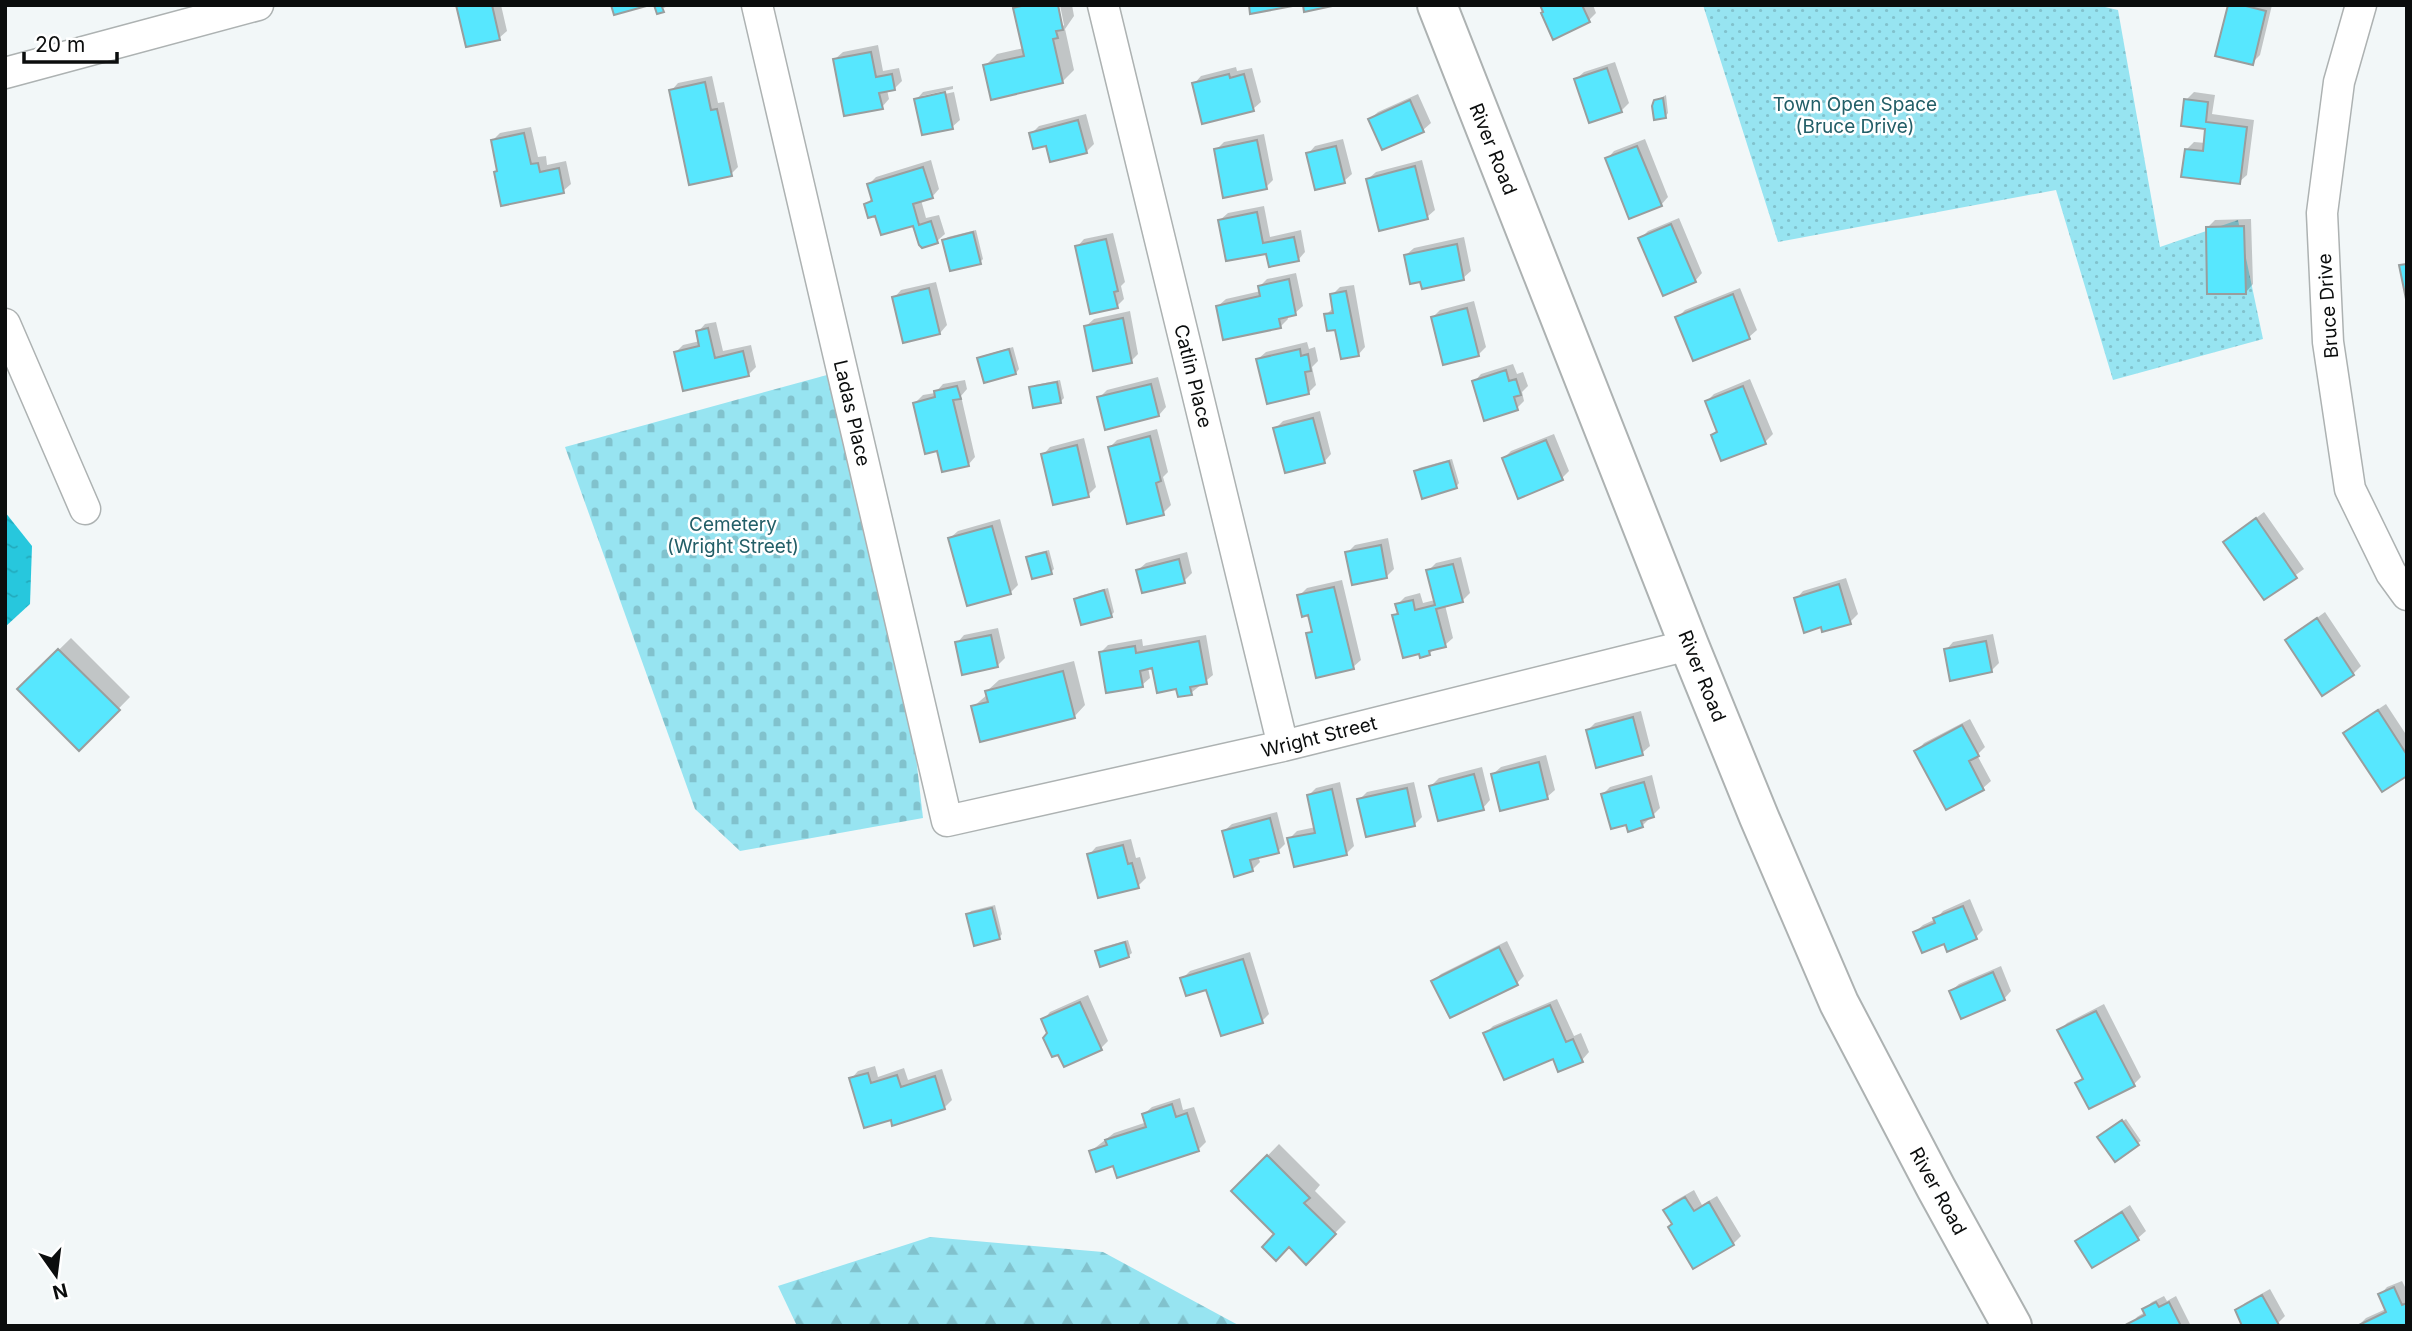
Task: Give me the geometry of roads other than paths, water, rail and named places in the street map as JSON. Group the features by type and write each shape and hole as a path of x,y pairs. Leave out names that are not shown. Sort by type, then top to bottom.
{"main road":[{"name":"River Road","path":"1437,5 1689,645 1839,1003 1929,1177 2012,1326"}],"street":[{"path":"5,72 258,5"},
{"name":"Ladas Place","path":"757,5 947,821"},
{"name":"Catlin Place","path":"1103,5 1283,746"},
{"name":"Bruce Drive","path":"2361,5 2339,82 2322,213 2329,342 2350,489 2391,573 2407,595"},
{"path":"5,324 85,509"},
{"name":"Wright Street","path":"947,821 1283,746 1689,645"}],"water":[{"path":"5,512 32,546 30,604 5,627"}],"park label":[{"name":"Town Open Space (Bruce Drive)","path":"1855,115"},
{"name":"Cemetery (Wright Street)","path":"733,535"}]}
